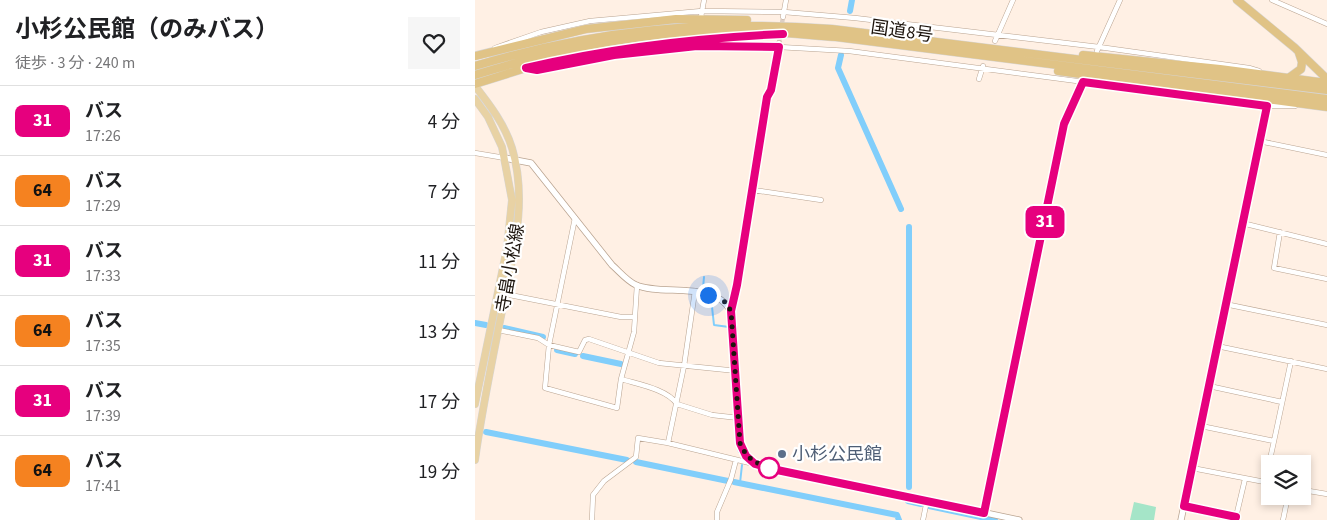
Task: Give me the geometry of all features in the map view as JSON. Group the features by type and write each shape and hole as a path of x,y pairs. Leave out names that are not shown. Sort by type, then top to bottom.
{"highway":[{"path":"1237,0 1299,52 1327,81"},
{"path":"475,56 586,29 667,20 765,21 776,25"},
{"name":"国道8号","path":"475,75 516,58 581,38 640,30 710,25 776,25 832,29 1327,90"},
{"name":"国道8号","path":"475,66 583,46 664,35 712,31 836,37 1327,99"},
{"path":"475,85 526,68 605,51 669,43 783,34"},
{"path":"1290,77 1301,69 1302,62 1299,52"},
{"path":"1031,54 1109,57 1327,81"},
{"path":"1041,64 1049,70 1327,107"}],"main road":[{"name":"寺畠小松線","path":"475,85 505,132 515,160 519,193 519,217 475,460"},
{"name":"寺畠小松線","path":"475,99 489,117 505,158 511,186 512,216 475,404"}],"street":[{"path":"702,14 703,0"},
{"path":"784,14 786,0"},
{"path":"995,42 1013,0"},
{"path":"1098,49 1119,0"},
{"path":"1272,0 1327,24"},
{"path":"485,53 504,44 590,21 702,14 784,14 998,35 1249,68 1266,74"},
{"path":"526,68 537,70 614,55 697,45 779,45 849,51 1084,80 1267,106 1308,105"},
{"path":"755,464 746,456 740,443 737,371 731,311 734,304 767,97 771,90 779,45"},
{"path":"979,79 982,68"},
{"path":"984,513 1064,124 1084,80"},
{"path":"1181,520 1267,106"},
{"path":"1259,141 1327,155"},
{"path":"475,153 531,163 612,265 637,285 695,291 724,301 731,311"},
{"path":"753,190 821,200"},
{"path":"575,218 556,303 549,345 545,388 617,408 621,379 629,352 635,317 637,285"},
{"path":"1242,224 1327,244"},
{"path":"1280,232 1274,268 1327,279"},
{"path":"668,443 684,366 695,291"},
{"path":"505,294 621,317 635,317"},
{"path":"1225,304 1327,325"},
{"path":"498,330 538,338 549,345 579,352 585,340 589,339 659,363 737,371"},
{"path":"1217,346 1327,369"},
{"path":"1272,455 1291,361"},
{"path":"621,379 656,390 674,400 677,404 712,415 739,418"},
{"path":"1209,386 1282,402"},
{"path":"1201,426 1274,441"},
{"path":"592,520 593,495 604,481 636,457 638,438 1019,520"},
{"path":"717,520 717,512 731,480 736,460"},
{"path":"1192,468 1261,482"},
{"path":"1184,506 1236,517 1245,479"},
{"path":"1311,491 1327,494"},
{"path":"923,520 927,500"},
{"path":"1283,520 1286,505"}],"green space":[{"path":"1134,502 1156,507 1154,520 1130,520"}],"waterway":[{"path":"850,11 852,0"},
{"path":"841,55 838,68 901,209"},
{"path":"909,227 909,487"},
{"path":"703,288 704,277"},
{"path":"706,299 707,305 712,307 714,325 729,327 733,367"},
{"path":"475,323 486,325"},
{"path":"504,328 543,337"},
{"path":"557,350 575,354"},
{"path":"583,356 621,364"},
{"path":"734,390 734,412"},
{"path":"735,421 735,435 739,452"},
{"path":"486,432 627,460"},
{"path":"636,462 728,481"},
{"path":"740,483 742,465"},
{"path":"734,482 897,515 899,520"},
{"path":"908,501 921,504"},
{"path":"929,506 995,520"}],"tunnel":[{"path":"779,43 783,17"}],"bus line":[{"name":"31","path":"783,34 750,35 605,51 526,68 537,70 614,55 697,46 779,47 771,90 767,97 734,304 731,311 737,371 740,443 746,456 755,464 777,470 984,513 1064,124 1083,82 1267,106 1184,506 1236,517"}],"place":[{"name":"小杉公民館","path":"782,454"}],"route":[{"path":"708,295 724,301 731,311 737,371 740,443 746,456 755,464 769,468"}]}
